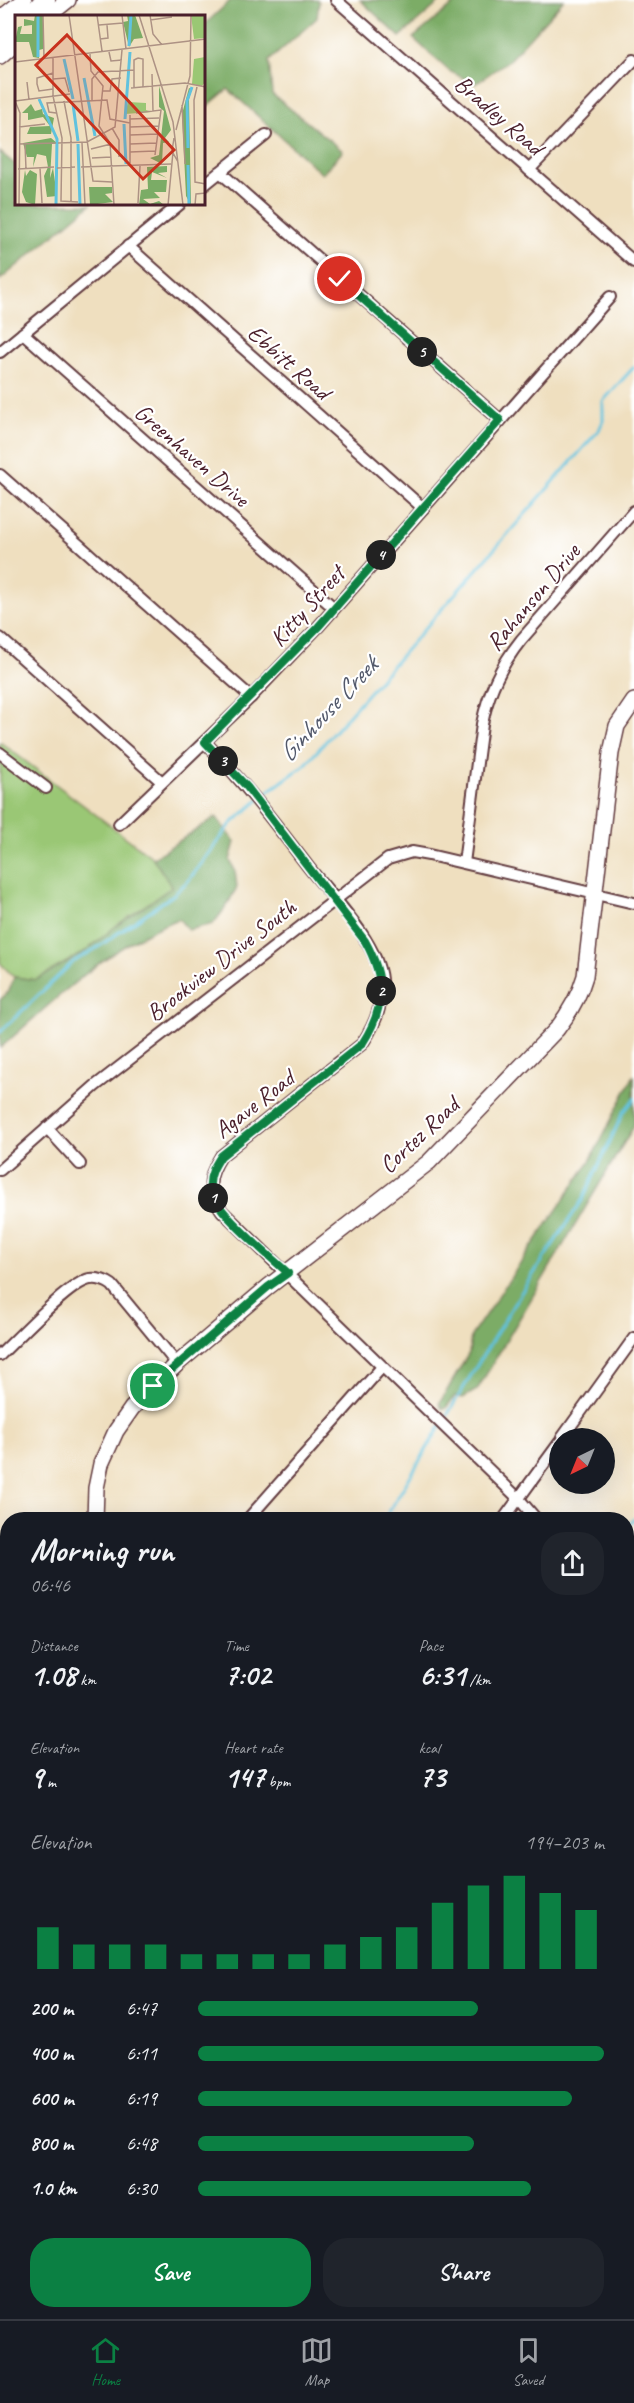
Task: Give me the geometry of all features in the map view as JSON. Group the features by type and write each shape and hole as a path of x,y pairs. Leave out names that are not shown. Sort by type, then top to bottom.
{"highway":[{"path":"30,15 45,0"},
{"path":"0,39 15,27"}],"street":[{"path":"0,20 24,0"},
{"path":"49,15 68,0"},
{"name":"Bradley Road","path":"336,0 634,262"},
{"path":"0,56 15,43"},
{"path":"529,170 634,60"},
{"path":"206,183 266,135"},
{"path":"220,172 500,420"},
{"path":"0,352 178,206"},
{"name":"Ebbitt Road","path":"128,246 423,508"},
{"name":"Kitty Street","path":"119,824 251,697 334,608 610,297"},
{"name":"Greenhaven Drive","path":"23,333 334,608"},
{"path":"0,475 251,697"},
{"name":"Rahanson Drive","path":"464,863 482,724 486,705 499,672 505,660 521,640 634,511"},
{"path":"0,638 162,782"},
{"name":"Cortez Road","path":"94,1512 101,1464 116,1431 132,1407 177,1364 268,1287 429,1162 556,1029 571,1010 581,991 611,753 617,726 634,701"},
{"name":"Agave Road","path":"205,742 247,787 365,941 375,958 381,979 379,1008 374,1027 362,1044 221,1156 213,1168 210,1184 213,1198 222,1211 530,1512"},
{"path":"0,753 46,788"},
{"name":"Brookview Drive South","path":"0,1170 94,1086 333,898 388,859 412,852 634,903"},
{"path":"47,1128 80,1164"},
{"path":"0,1355 73,1287 89,1279 97,1279 112,1286 177,1364"},
{"path":"570,1428 634,1338"},
{"path":"254,1512 382,1367"},
{"path":"509,1512 549,1457"}],"green space":[{"path":"231,0 317,0 319,2 317,18 269,61 272,94 343,151 322,174 228,89 206,107 206,23"},
{"path":"360,0 442,0 400,37"},
{"path":"459,0 564,0 509,60 475,84 449,71 413,38"},
{"path":"0,152 15,164 15,206 89,206 0,280"},
{"path":"0,742 153,858 172,887 116,926 86,951 36,980 14,977 0,963"},
{"path":"216,817 235,842 230,860 235,871 237,887 213,924 188,930 179,919 129,943 84,975 0,1048 0,1000 9,991 14,977 36,980 86,951 116,926 172,887 153,858"},
{"path":"634,1075 634,1126 477,1390 463,1398 455,1396 445,1409 442,1409 439,1404 469,1353 471,1336 590,1161"}],"waterway":[{"name":"Ginhouse Creek","path":"0,1032 73,962 173,895 188,881 231,824 269,791 305,765 599,430 603,421 603,401 634,367"},
{"path":"389,1512 517,1299 583,1199 623,1113 634,1099"}],"route":[{"path":"153,1386 268,1287 288,1273 222,1211 213,1198 210,1184 213,1168 221,1156 362,1044 374,1027 381,993 381,979 375,958 365,941 247,787 205,742 318,627 500,420 340,279"}]}
